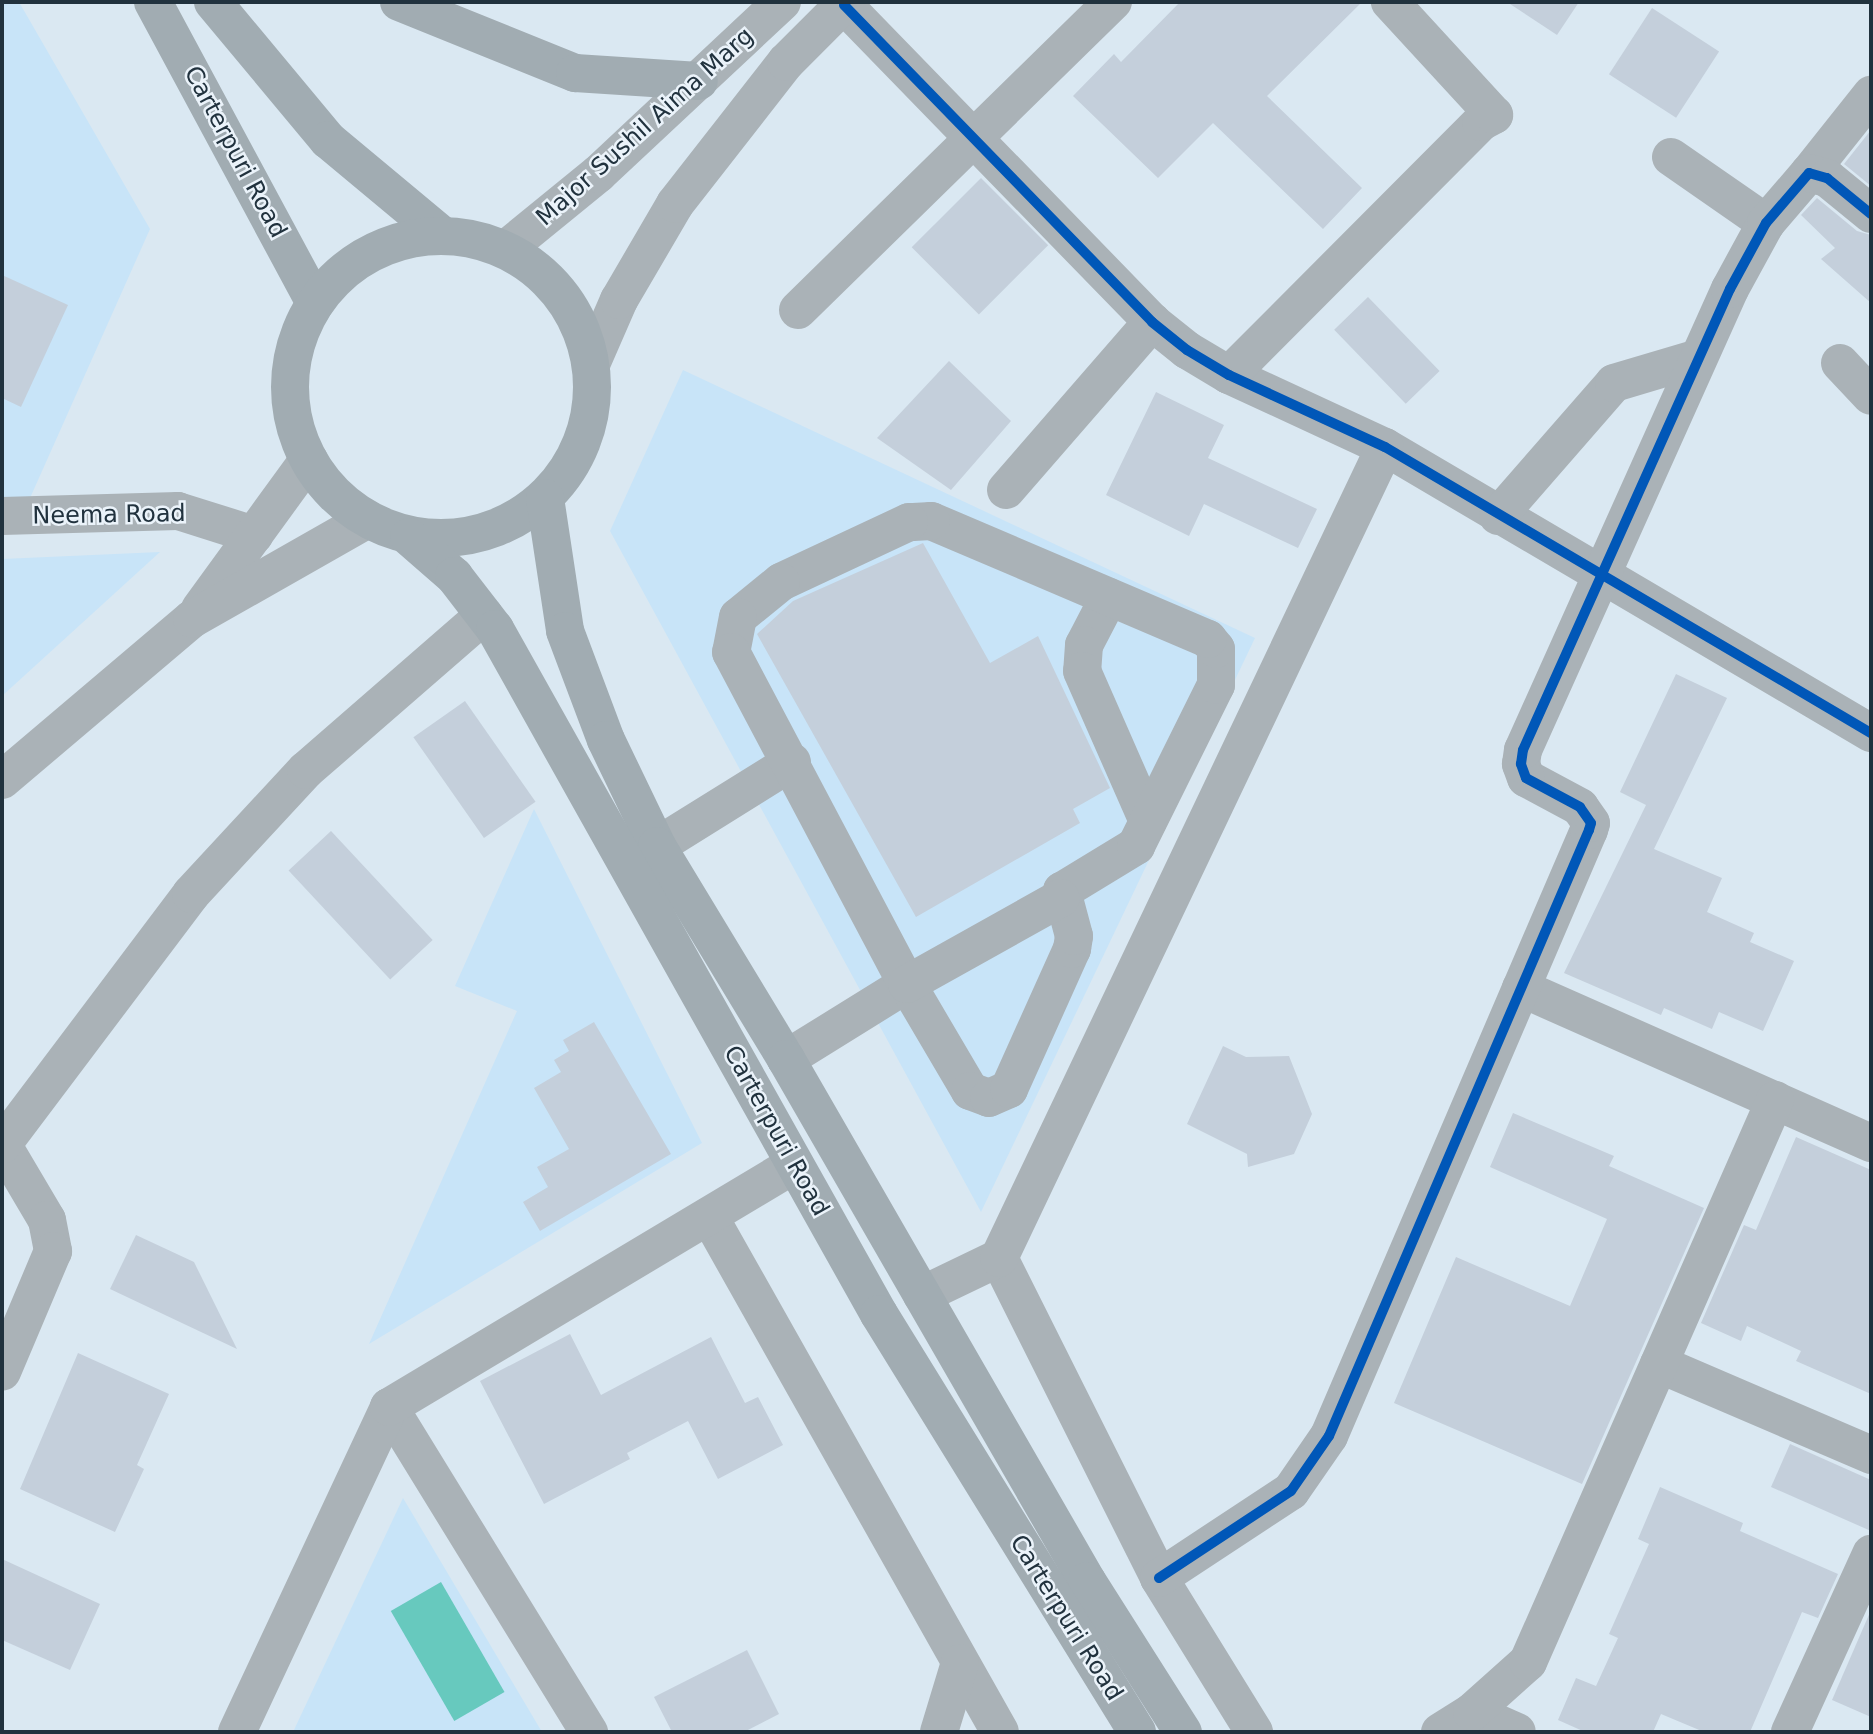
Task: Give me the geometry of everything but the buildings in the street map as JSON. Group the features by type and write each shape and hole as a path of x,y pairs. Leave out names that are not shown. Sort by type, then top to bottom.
{"main road":[{"name":"Carterpuri Road","path":"153,2 315,303"},
{"path":"214,2 328,141 442,235"},
{"path":"400,2 575,73 699,81"},
{"path":"442,235 506,249 521,257 565,298 592,362 591,415 568,471 545,498 524,515 459,539 409,537 368,520 336,497 309,459 292,419 291,362 315,303 352,264 410,238 442,235"},
{"name":"Carterpuri Road","path":"545,498 565,631 606,740 657,846 786,1059 1087,1581 1183,1732"},
{"name":"Carterpuri Road","path":"409,537 454,576 484,615 879,1314 1137,1732"}],"street":[{"name":"Major Sushil Aima Marg","path":"506,249 598,174 782,2"},
{"path":"798,310 1113,2"},
{"path":"1229,375 1481,122 1494,115 1390,2"},
{"name":"Major Sushil Aima Marg","path":"592,362 620,300 675,204 786,62 845,3"},
{"path":"845,3 971,140 1152,322 1187,350 1229,375 1385,447 1498,516 1871,733"},
{"path":"1159,1578 1291,1491 1329,1436 1591,823 1580,807 1526,778 1521,764 1523,750 1604,578 1699,358 1766,223 1871,95"},
{"path":"1671,157 1766,223"},
{"path":"1809,173 1827,178 1871,214"},
{"path":"1006,490 1152,322"},
{"path":"1498,516 1614,383 1699,358"},
{"path":"1840,363 1871,396"},
{"path":"922,1294 999,1258 1385,447"},
{"path":"192,619 309,459"},
{"name":"Neema Road","path":"2,516 178,511 254,535"},
{"path":"786,1059 907,984 1061,898 1068,884 1136,846 1216,685 1216,649 1208,639 920,519 782,582 738,617 731,652 792,762 907,984 970,1091 989,1098 1001,1096 1009,1089 1072,949 1072,925 1061,898"},
{"path":"2,780 192,619 368,520"},
{"path":"1109,597 1084,645 1083,671 1148,821"},
{"path":"2,1372 53,1251 47,1220 2,1144 200,884 306,770 484,615"},
{"path":"657,846 792,762"},
{"path":"1521,988 1871,1143"},
{"path":"1440,1732 1472,1712 1528,1662 1775,1100"},
{"path":"237,1732 389,1407 794,1165"},
{"path":"709,1216 1000,1732"},
{"path":"999,1258 1159,1578 1254,1732"},
{"path":"1660,1364 1871,1455"},
{"path":"389,1407 589,1732"},
{"path":"1790,1732 1863,1593 1871,1554"},
{"path":"939,1732 960,1662"},
{"path":"1472,1712 1517,1732"}],"shaded area":[{"path":"2,2 19,2 150,229 22,516 2,516"},
{"path":"683,370 1255,638 981,1212 610,531"},
{"path":"160,552 2,696 2,559"},
{"path":"534,809 702,1143 369,1344 517,1011 455,986"},
{"path":"403,1498 542,1732 293,1732"},
{"path":"441,1582 504,1692 454,1721 391,1611"}],"cycle path":[{"path":"844,5 1152,322 1187,350 1229,375 1385,447 1871,733"},
{"path":"1159,1578 1291,1491 1329,1436 1589,830 1591,823 1580,807 1526,778 1521,764 1523,750 1730,289 1766,223 1809,173 1827,178 1871,214"}]}
